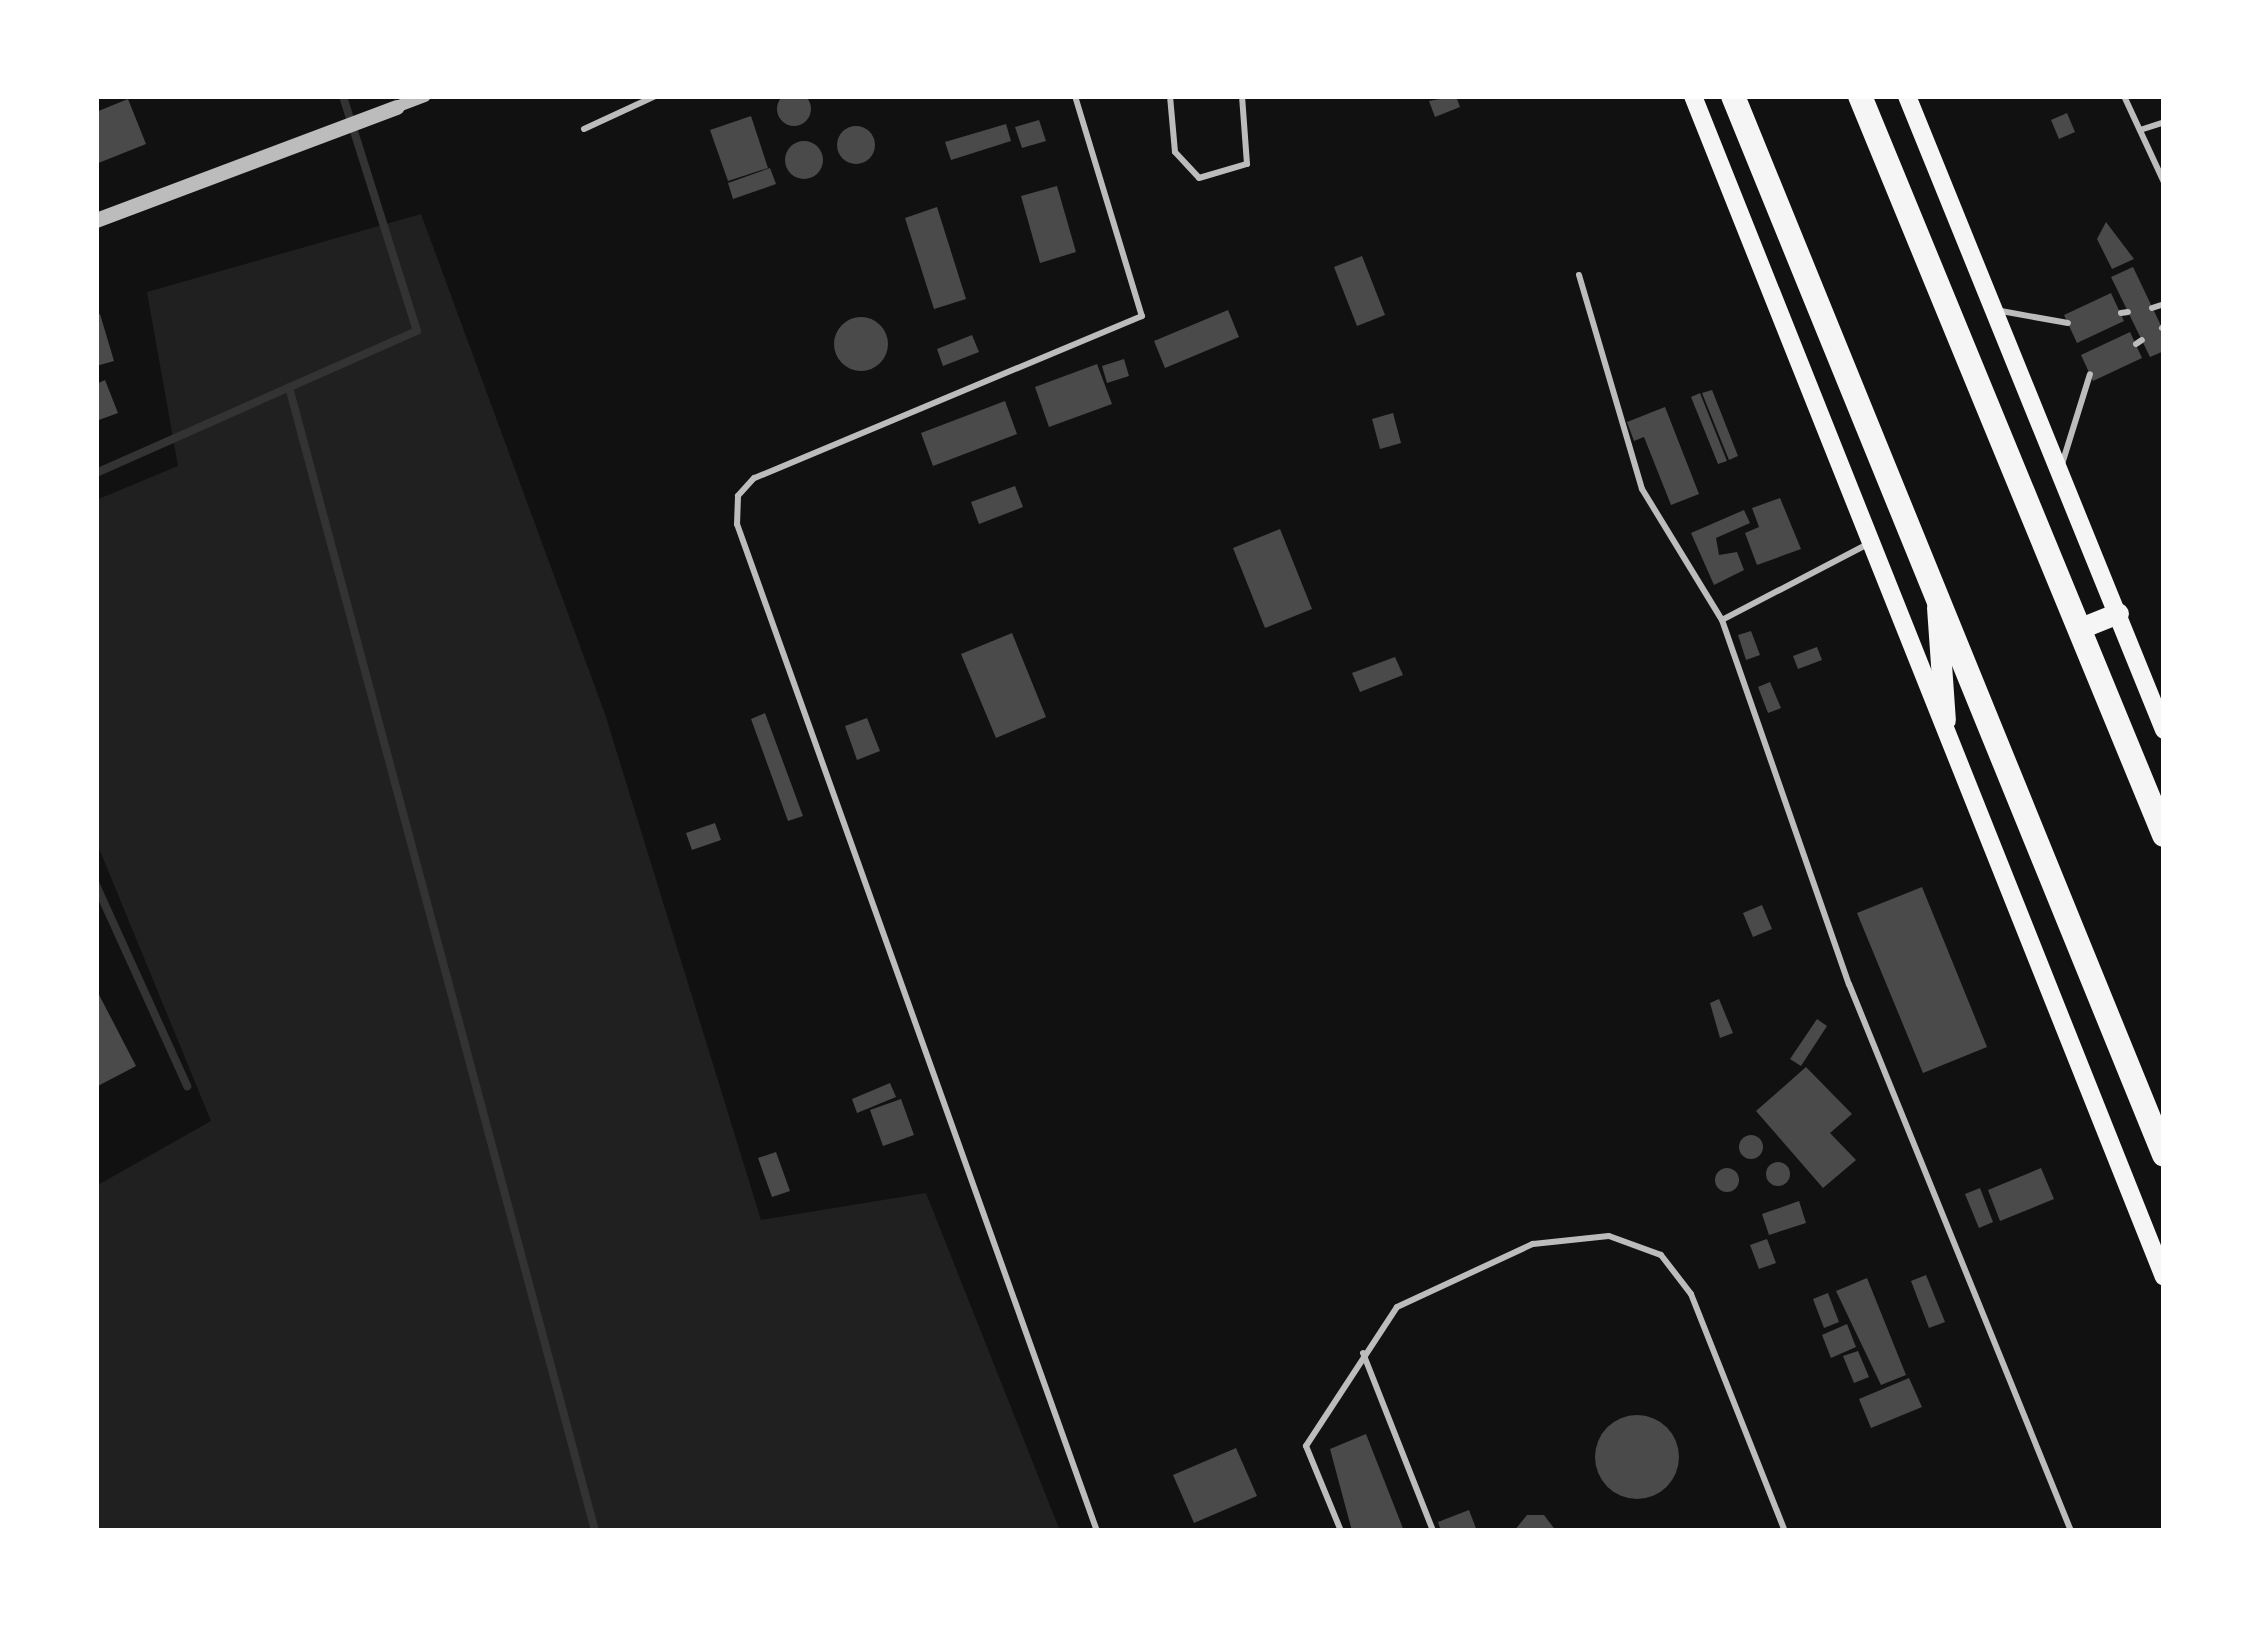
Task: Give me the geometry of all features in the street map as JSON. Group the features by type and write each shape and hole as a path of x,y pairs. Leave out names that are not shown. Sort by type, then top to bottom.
{"highway":[{"path":"1733,96 1937,607 2073,924 2164,1155"},
{"path":"1859,96 2164,835"}],"main road":[{"path":"1693,96 1864,546 1946,720 2164,1277"},
{"path":"1907,96 2164,730"},
{"path":"1937,607 1946,720"},
{"path":"2078,629 2118,613"}],"street":[{"path":"96,220 425,96"}],"lane":[{"path":"584,129 655,96"},
{"path":"1075,96 1142,316 754,478 738,496 736,524 1097,1531"},
{"path":"1170,96 1175,152 1199,178 1247,164 1242,96"},
{"path":"2124,96 2164,182"},
{"path":"2140,130 2164,122"},
{"path":"1580,275 1642,489 1722,620 1849,984 2071,1531"},
{"path":"2152,308 2164,304"},
{"path":"1995,309 2068,323"},
{"path":"2061,468 2090,374"},
{"path":"1722,620 1864,546"},
{"path":"1341,1531 1306,1446 1397,1307 1533,1244 1609,1237 1661,1255 1726,1371 1785,1531"},
{"path":"1363,1353 1432,1531"}],"shaded area":[{"path":"421,214 605,714 761,1220 926,1193 1060,1531 96,1531 96,1186 211,1121 96,841 96,500 178,466 147,292"}],"building":[{"path":"794,92 806,97 811,109 806,121 794,126 782,121 777,109 782,97"},
{"path":"1456,96 1460,107 1435,117 1429,101"},
{"path":"128,99 146,144 96,164 96,112"},
{"path":"2067,113 2075,132 2059,139 2051,120"},
{"path":"751,116 768,168 728,181 710,130"},
{"path":"1039,120 1046,141 1022,148 1015,127"},
{"path":"1006,124 1011,141 951,160 945,142"},
{"path":"856,126 869,132 875,145 869,158 856,164 843,158 837,145 843,132"},
{"path":"804,141 817,147 823,160 817,173 804,179 791,173 785,160 791,147"},
{"path":"770,168 776,184 733,199 728,183"},
{"path":"1057,186 1076,252 1040,263 1021,196"},
{"path":"937,207 966,299 934,309 905,218"},
{"path":"2106,222 2134,259 2112,269 2097,239"},
{"path":"1362,256 1385,315 1357,326 1334,267"},
{"path":"2133,267 2164,332 2164,351 2150,357 2111,277"},
{"path":"2111,293 2124,321 2077,343 2064,315"},
{"path":"1228,310 1239,337 1165,368 1154,341"},
{"path":"100,314 114,361 96,366 96,316"},
{"path":"861,317 880,325 888,344 880,363 861,371 842,363 834,344 842,325"},
{"path":"2130,332 2142,358 2093,381 2081,355"},
{"path":"972,335 979,352 943,366 937,349"},
{"path":"1124,359 1129,376 1107,383 1102,366"},
{"path":"1097,364 1112,404 1049,427 1035,387"},
{"path":"105,380 118,413 96,421 96,384"},
{"path":"1712,390 1738,456 1729,460 1702,393"},
{"path":"1700,393 1727,461 1718,464 1691,397"},
{"path":"1005,401 1017,434 933,466 921,433"},
{"path":"1665,407 1699,494 1671,505 1644,437 1634,441 1627,422"},
{"path":"1393,413 1401,443 1380,449 1372,419"},
{"path":"1015,486 1023,507 979,524 971,502"},
{"path":"1780,498 1801,549 1757,565 1745,533 1759,527 1752,508"},
{"path":"1744,510 1750,523 1716,538 1719,555 1737,552 1744,570 1714,585 1691,533"},
{"path":"1280,529 1312,609 1265,628 1233,548"},
{"path":"1751,631 1760,655 1746,660 1738,635"},
{"path":"1012,633 1046,717 996,738 961,654"},
{"path":"1817,647 1822,660 1798,669 1793,656"},
{"path":"1395,657 1403,675 1360,692 1352,673"},
{"path":"1770,682 1781,708 1768,713 1758,687"},
{"path":"765,713 803,816 788,821 751,719"},
{"path":"867,718 880,751 857,760 845,726"},
{"path":"715,823 721,840 692,850 686,833"},
{"path":"1922,887 1987,1047 1923,1073 1857,913"},
{"path":"1762,905 1772,929 1753,937 1743,913"},
{"path":"96,989 136,1066 96,1087"},
{"path":"1719,999 1733,1033 1720,1038 1710,1003"},
{"path":"1817,1019 1827,1026 1801,1066 1790,1059"},
{"path":"1806,1067 1852,1114 1830,1133 1856,1160 1823,1188 1756,1111"},
{"path":"890,1083 896,1097 857,1113 852,1099"},
{"path":"901,1099 914,1135 883,1146 870,1110"},
{"path":"1751,1135 1763,1147 1751,1159 1739,1147"},
{"path":"776,1152 790,1191 772,1197 758,1158"},
{"path":"1778,1162 1790,1174 1778,1186 1766,1174"},
{"path":"1727,1168 1739,1180 1727,1192 1715,1180"},
{"path":"2041,1168 2054,1199 2000,1221 1988,1190"},
{"path":"1980,1188 1993,1222 1979,1228 1965,1194"},
{"path":"1799,1201 1806,1223 1769,1235 1762,1214"},
{"path":"1767,1239 1776,1263 1759,1269 1750,1245"},
{"path":"1926,1275 1945,1322 1929,1328 1911,1281"},
{"path":"1867,1278 1906,1375 1881,1385 1836,1291"},
{"path":"1828,1293 1839,1322 1824,1328 1813,1299"},
{"path":"1847,1324 1856,1347 1831,1358 1822,1335"},
{"path":"1858,1351 1869,1377 1854,1383 1843,1356"},
{"path":"1909,1378 1922,1407 1871,1428 1859,1399"},
{"path":"1637,1415 1667,1427 1679,1457 1667,1487 1637,1499 1607,1487 1595,1457 1607,1427"},
{"path":"1366,1434 1404,1531 1352,1531 1330,1449"},
{"path":"1236,1448 1257,1496 1194,1523 1173,1475"},
{"path":"1469,1510 1477,1531 1441,1531 1438,1522"},
{"path":"1527,1515 1544,1515 1556,1531 1514,1531"}],"waterway":[{"path":"96,473 417,331 343,96"},
{"path":"289,387 595,1531"},
{"path":"96,885 187,1086"}]}
